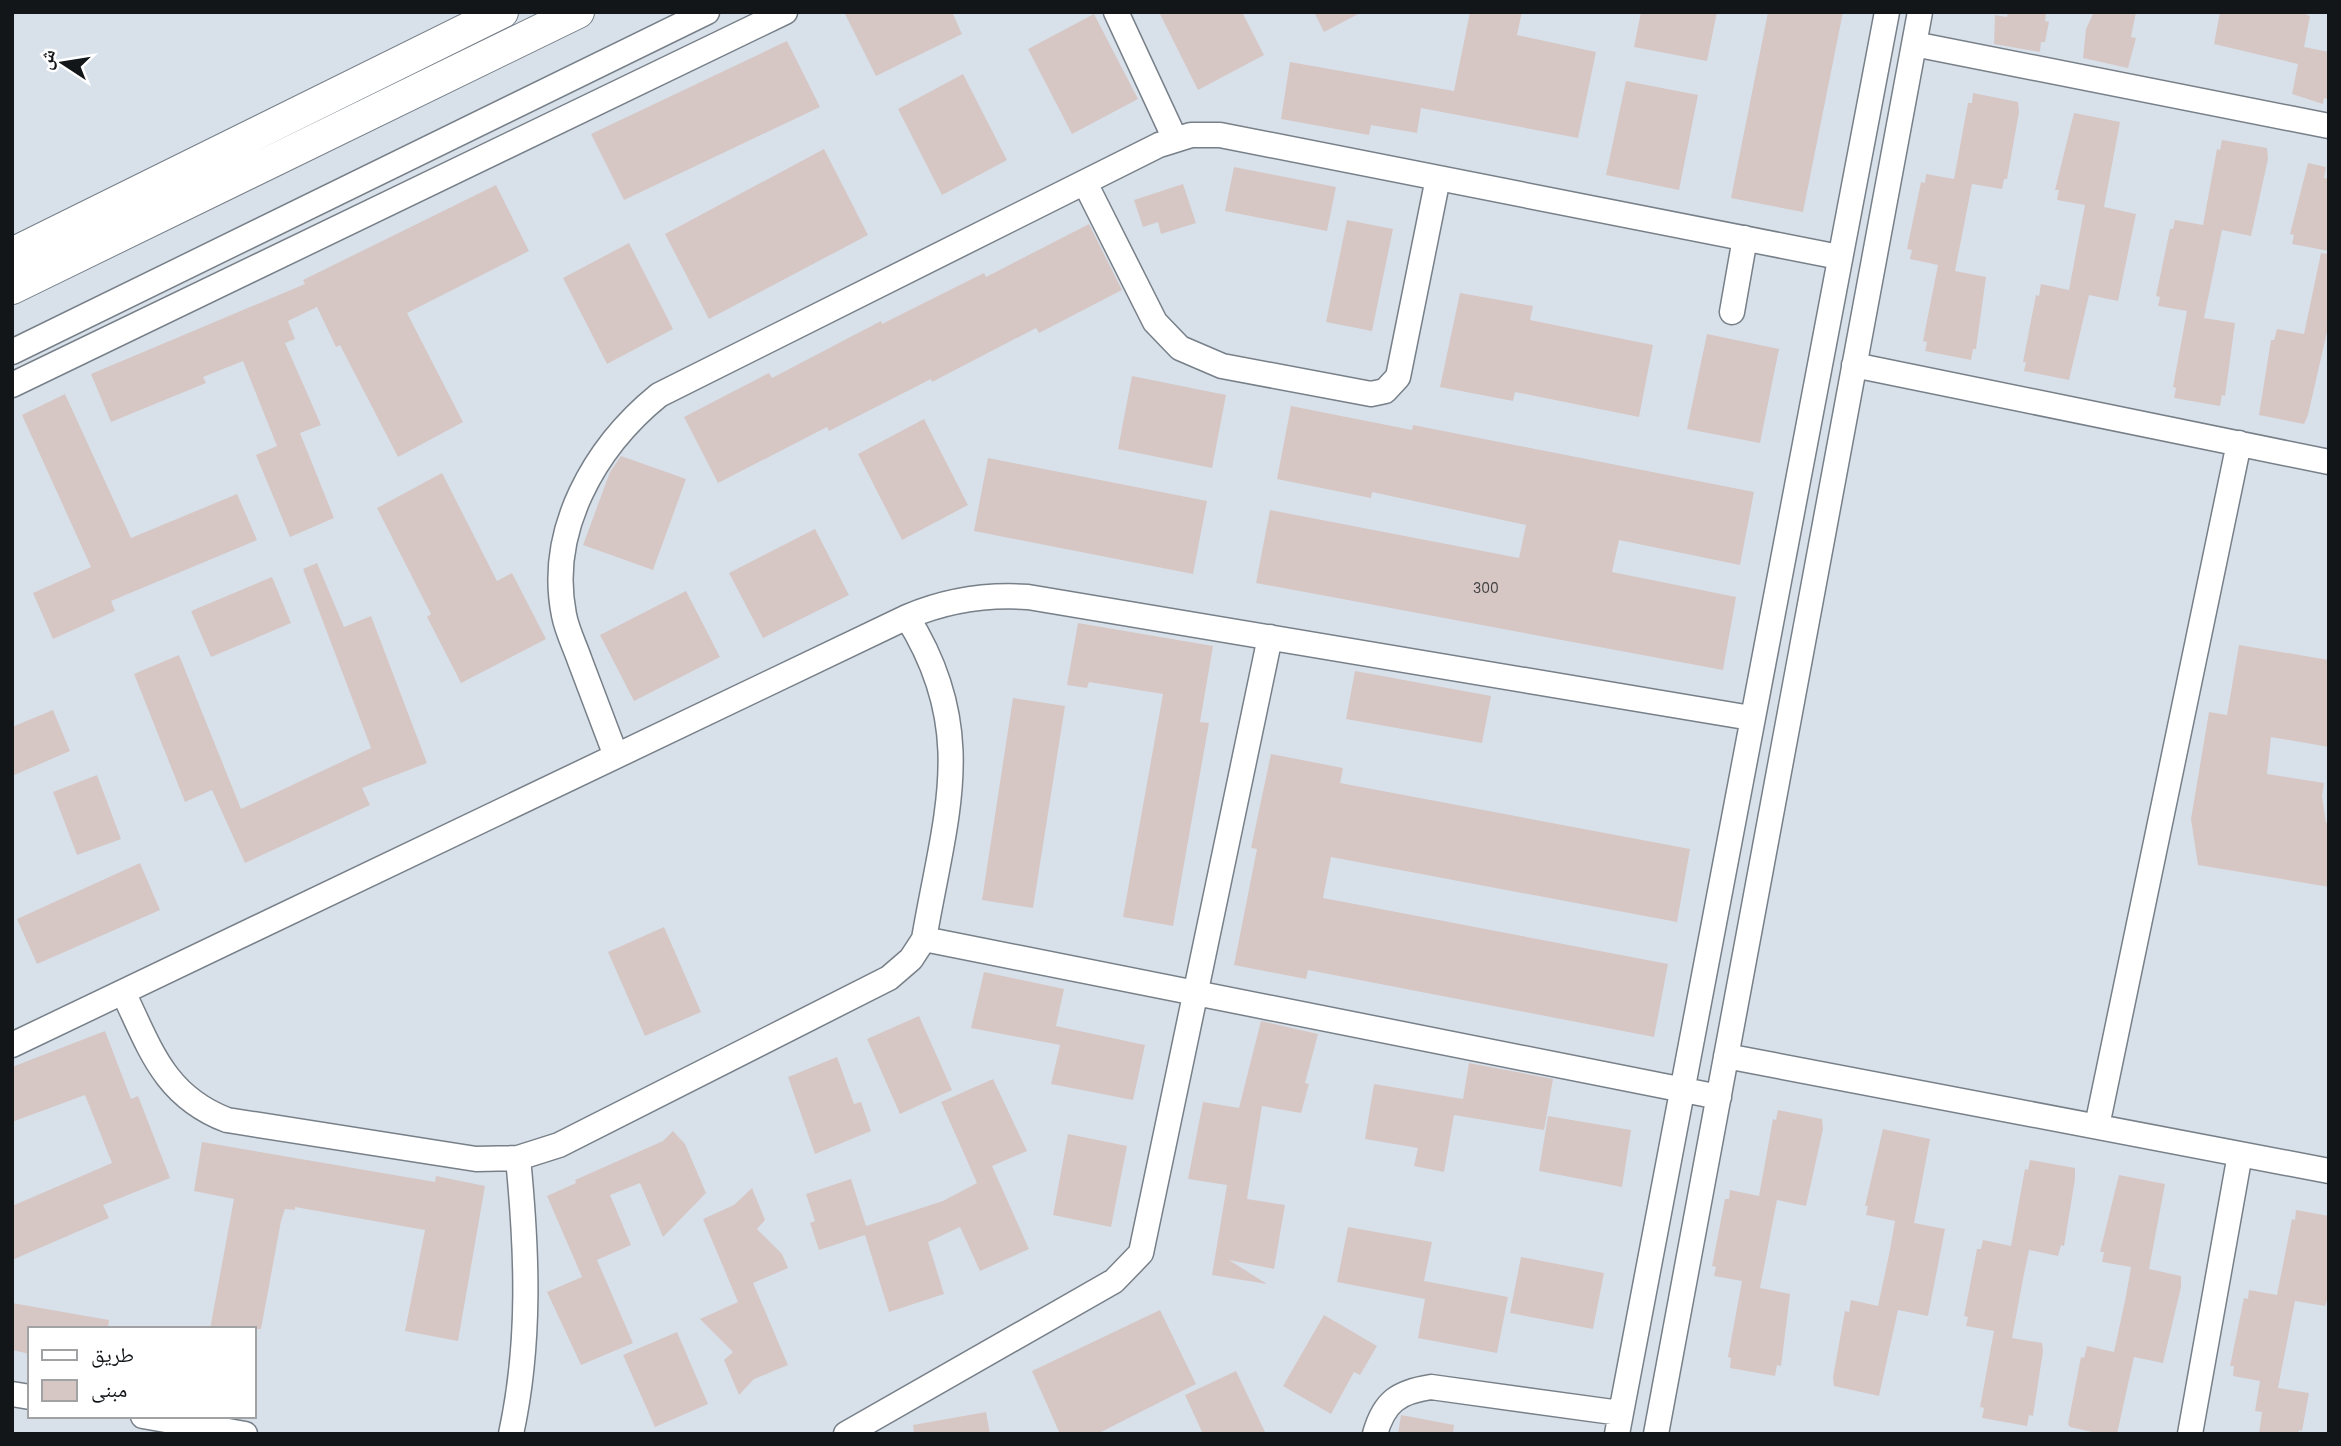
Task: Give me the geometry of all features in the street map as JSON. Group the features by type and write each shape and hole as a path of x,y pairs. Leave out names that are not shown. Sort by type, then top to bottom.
{"main road":[{"path":"12,254 502,12"},
{"path":"12,288 579,12"}],"street":[{"path":"12,352 707,12"},
{"path":"12,386 785,12"},
{"path":"1116,12 1175,139"},
{"path":"1375,1434 1382,1411 1393,1401 1405,1394 1431,1387 1618,1423 1887,12"},
{"path":"1656,1434 1920,12"},
{"path":"1914,44 2329,126"},
{"path":"616,756 564,616 562,588 565,547 575,506 586,481 610,442 659,395 1175,139 1220,135 1839,257"},
{"path":"1085,183 1155,322 1180,348 1222,366 1371,394 1385,391 1398,377 1438,178"},
{"path":"1732,312 1745,238"},
{"path":"48,334 59,363"},
{"path":"1854,365 2329,462"},
{"path":"2097,1126 2239,443"},
{"path":"1789,519 1825,526"},
{"path":"12,1045 907,617 957,600 1004,596 1270,637 1751,718"},
{"path":"123,992 161,1070 182,1095 210,1113 245,1123 476,1159 517,1158 559,1145 889,978 911,959 924,939 951,784 952,736 949,712 933,663 907,617"},
{"path":"846,1434 1114,1281 1135,1262 1147,1232 1270,637"},
{"path":"924,939 1718,1097"},
{"path":"1726,1056 2329,1171"},
{"path":"2190,1434 2240,1154"},
{"path":"511,1434 519,1398 526,1304 525,1234 517,1158"},
{"path":"154,1418 244,1434"}],"building":[{"path":"844,12 952,12 962,34 876,76"},
{"path":"1159,12 1242,12 1264,55 1198,90"},
{"path":"1314,12 1362,12 1324,32"},
{"path":"1470,12 1522,12 1517,35 1596,52 1578,138 1421,108 1417,133 1371,125 1369,135 1281,119 1290,62 1454,91"},
{"path":"1641,12 1717,12 1707,61 1634,47"},
{"path":"1768,12 1843,12 1803,212 1731,198"},
{"path":"2008,12 2043,12 2046,15 2045,21 2049,22 2040,52 1994,44 1995,15 2007,17"},
{"path":"2094,12 2136,12 2131,37 2136,38 2128,68 2083,58 2086,29"},
{"path":"2220,12 2300,12 2310,16 2304,47 2329,52 2329,99 2324,98 2323,104 2292,94 2298,64 2214,44"},
{"path":"1094,14 1138,99 1072,134 1028,49"},
{"path":"787,41 820,107 624,200 591,134"},
{"path":"963,74 1007,160 942,195 898,109"},
{"path":"1626,81 1698,95 1679,190 1606,175"},
{"path":"1973,93 2018,102 2019,112 2007,179 2004,179 2002,189 1972,184 1955,271 1986,277 1976,349 1973,349 1971,360 1925,351 1927,342 1923,341 1938,265 1910,259 1912,250 1907,249 1921,182 1925,183 1926,174 1954,179 1968,103 1972,103"},
{"path":"2074,113 2120,122 2104,207 2136,214 2118,301 2089,295 2069,380 2024,371 2026,362 2023,362 2036,295 2039,296 2041,284 2069,290 2085,205 2057,200 2059,190 2055,190"},
{"path":"2222,140 2267,148 2268,159 2251,236 2222,230 2204,318 2235,323 2225,396 2222,395 2220,406 2174,398 2176,388 2173,387 2187,311 2158,306 2160,297 2156,296 2170,229 2173,229 2175,220 2203,225 2217,149 2220,150"},
{"path":"824,149 868,235 709,319 665,234"},
{"path":"2308,163 2326,167 2324,178 2329,179 2329,251 2292,244 2294,235 2290,234"},
{"path":"1234,167 1336,187 1327,231 1225,211"},
{"path":"1183,184 1196,223 1161,234 1158,222 1143,227 1134,200"},
{"path":"496,185 529,251 407,313 463,422 398,457 340,345 336,347 317,307 288,321 295,339 285,343 321,425 300,433 334,518 290,537 256,455 277,446 243,361 203,377 206,383 111,422 91,374 305,284 303,280"},
{"path":"1347,220 1393,229 1372,331 1326,322"},
{"path":"1089,224 1122,290 1039,333 1036,328 829,431 827,427 718,483 684,417 769,373 772,378 881,321 882,324 984,273 986,277"},
{"path":"629,243 673,329 607,364 563,278"},
{"path":"2321,253 2329,254 2329,323 2308,415 2304,424 2259,415 2271,340 2274,340 2277,329 2304,334"},
{"path":"1460,293 1533,306 1530,320 1653,345 1639,417 1515,392 1513,401 1440,387"},
{"path":"1707,334 1779,349 1760,443 1687,429"},
{"path":"1132,376 1226,395 1212,468 1118,449"},
{"path":"65,394 131,538 237,494 257,540 111,601 115,611 53,639 33,593 91,567 22,415"},
{"path":"1291,406 1412,430 1413,425 1754,492 1740,565 1619,540 1612,572 1736,597 1723,670 1256,583 1270,510 1519,558 1526,525 1372,492 1371,498 1277,479"},
{"path":"924,419 968,505 902,540 858,454"},
{"path":"621,456 686,479 653,570 583,545 610,472"},
{"path":"988,458 1207,501 1193,574 974,531"},
{"path":"442,473 497,581 512,573 546,639 461,683 427,617 431,614 377,508"},
{"path":"815,529 849,595 763,638 729,573"},
{"path":"317,563 344,627 371,616 427,763 362,788 370,805 245,863 212,790 185,802 134,674 179,655 241,809 371,748 303,569"},
{"path":"272,577 291,623 211,657 191,611"},
{"path":"686,591 720,657 634,701 600,635"},
{"path":"1078,623 1213,646 1200,722 1209,723 1173,926 1123,917 1163,694 1089,682 1087,688 1067,685"},
{"path":"2239,645 2329,660 2329,747 2271,737 2267,774 2324,783 2322,796 2326,823 2329,822 2329,887 2198,865 2191,819 2209,712 2227,715"},
{"path":"1355,671 1491,696 1482,743 1346,719"},
{"path":"1013,698 1065,706 1033,908 982,900"},
{"path":"53,710 70,751 12,776 12,727"},
{"path":"1271,754 1343,768 1340,783 1690,849 1677,922 1331,857 1323,898 1668,964 1654,1037 1308,970 1306,979 1234,965 1257,849 1251,848"},
{"path":"97,775 121,839 77,855 53,792"},
{"path":"140,863 160,910 37,964 17,919"},
{"path":"664,927 701,1012 645,1036 608,952"},
{"path":"984,972 1064,989 1056,1026 1145,1045 1133,1100 1051,1084 1060,1045 971,1028"},
{"path":"919,1016 952,1090 900,1114 867,1039"},
{"path":"1261,1021 1318,1034 1305,1083 1309,1084 1301,1113 1262,1106 1247,1199 1285,1205 1274,1269 1229,1260 1267,1284 1212,1275 1227,1185 1188,1179 1203,1102 1239,1108"},
{"path":"105,1031 131,1099 138,1096 170,1178 103,1205 109,1218 12,1260 12,1206 112,1163 85,1095 12,1122 12,1067"},
{"path":"837,1057 854,1104 861,1102 871,1131 815,1154 788,1077"},
{"path":"1469,1063 1553,1079 1544,1130 1454,1115 1444,1172 1414,1166 1418,1148 1365,1139 1374,1084 1463,1099"},
{"path":"993,1079 1027,1151 992,1166 1029,1249 980,1271 960,1227 928,1242 944,1294 889,1312 865,1235 819,1250 810,1223 815,1221 806,1194 851,1179 866,1226 943,1201 977,1183 941,1102"},
{"path":"1778,1110 1822,1119 1823,1129 1806,1206 1777,1200 1760,1288 1790,1294 1781,1366 1777,1365 1775,1376 1730,1368 1731,1358 1728,1357 1742,1281 1714,1276 1716,1267 1712,1266 1725,1199 1729,1199 1730,1190 1759,1196 1773,1119 1776,1120"},
{"path":"1548,1116 1631,1130 1622,1187 1539,1171"},
{"path":"1883,1129 1930,1139 1914,1223 1945,1229 1928,1316 1898,1310 1879,1396 1834,1386 1833,1377 1845,1311 1849,1312 1851,1300 1878,1306 1890,1250 1895,1221 1866,1215 1868,1206 1865,1206"},
{"path":"673,1131 685,1144 706,1193 663,1237 640,1183 610,1195 631,1245 597,1260 633,1343 581,1365 547,1292 582,1277 547,1196 576,1183 575,1180 663,1141"},
{"path":"1068,1134 1127,1146 1111,1227 1053,1215"},
{"path":"202,1142 435,1182 436,1176 485,1186 458,1341 405,1331 425,1230 295,1207 295,1210 285,1209 281,1221 261,1329 210,1327 234,1199 194,1191"},
{"path":"2030,1160 2075,1168 2075,1179 2064,1246 2061,1245 2058,1256 2029,1250 2023,1279 2012,1338 2042,1343 2043,1351 2033,1416 2029,1415 2027,1426 1982,1418 1984,1408 1980,1407 1994,1331 1966,1326 1968,1317 1964,1316 1977,1249 1981,1249 1983,1240 2011,1246 2025,1169 2028,1170"},
{"path":"2119,1175 2165,1184 2149,1269 2181,1276 2181,1287 2163,1363 2134,1357 2117,1434 2101,1434 2070,1427 2068,1424 2081,1357 2084,1358 2087,1346 2114,1352 2126,1296 2131,1267 2102,1262 2104,1252 2100,1252"},
{"path":"752,1188 765,1220 757,1229 782,1254 788,1268 753,1283 788,1365 754,1379 739,1395 724,1360 733,1352 700,1319 738,1302 703,1219 734,1205"},
{"path":"2296,1210 2329,1216 2329,1295 2325,1306 2295,1301 2278,1388 2309,1393 2302,1431 2299,1430 2298,1434 2259,1434 2262,1412 2255,1411 2260,1381 2233,1376 2234,1366 2230,1366 2244,1298 2248,1299 2249,1290 2277,1295"},
{"path":"1348,1227 1432,1242 1424,1281 1508,1297 1497,1353 1418,1338 1425,1299 1337,1282"},
{"path":"1521,1257 1604,1273 1593,1329 1510,1313"},
{"path":"12,1303 109,1320 108,1327 28,1327 28,1354 12,1350"},
{"path":"1160,1310 1196,1384 1097,1434 1060,1434 1032,1371"},
{"path":"1324,1315 1377,1346 1360,1375 1354,1372 1331,1414 1283,1386"},
{"path":"677,1332 708,1404 655,1427 623,1355"},
{"path":"1236,1371 1266,1434 1203,1434 1185,1395"},
{"path":"986,1412 990,1434 914,1434 913,1425"},
{"path":"1401,1415 1454,1425 1453,1434 1398,1434"}]}
